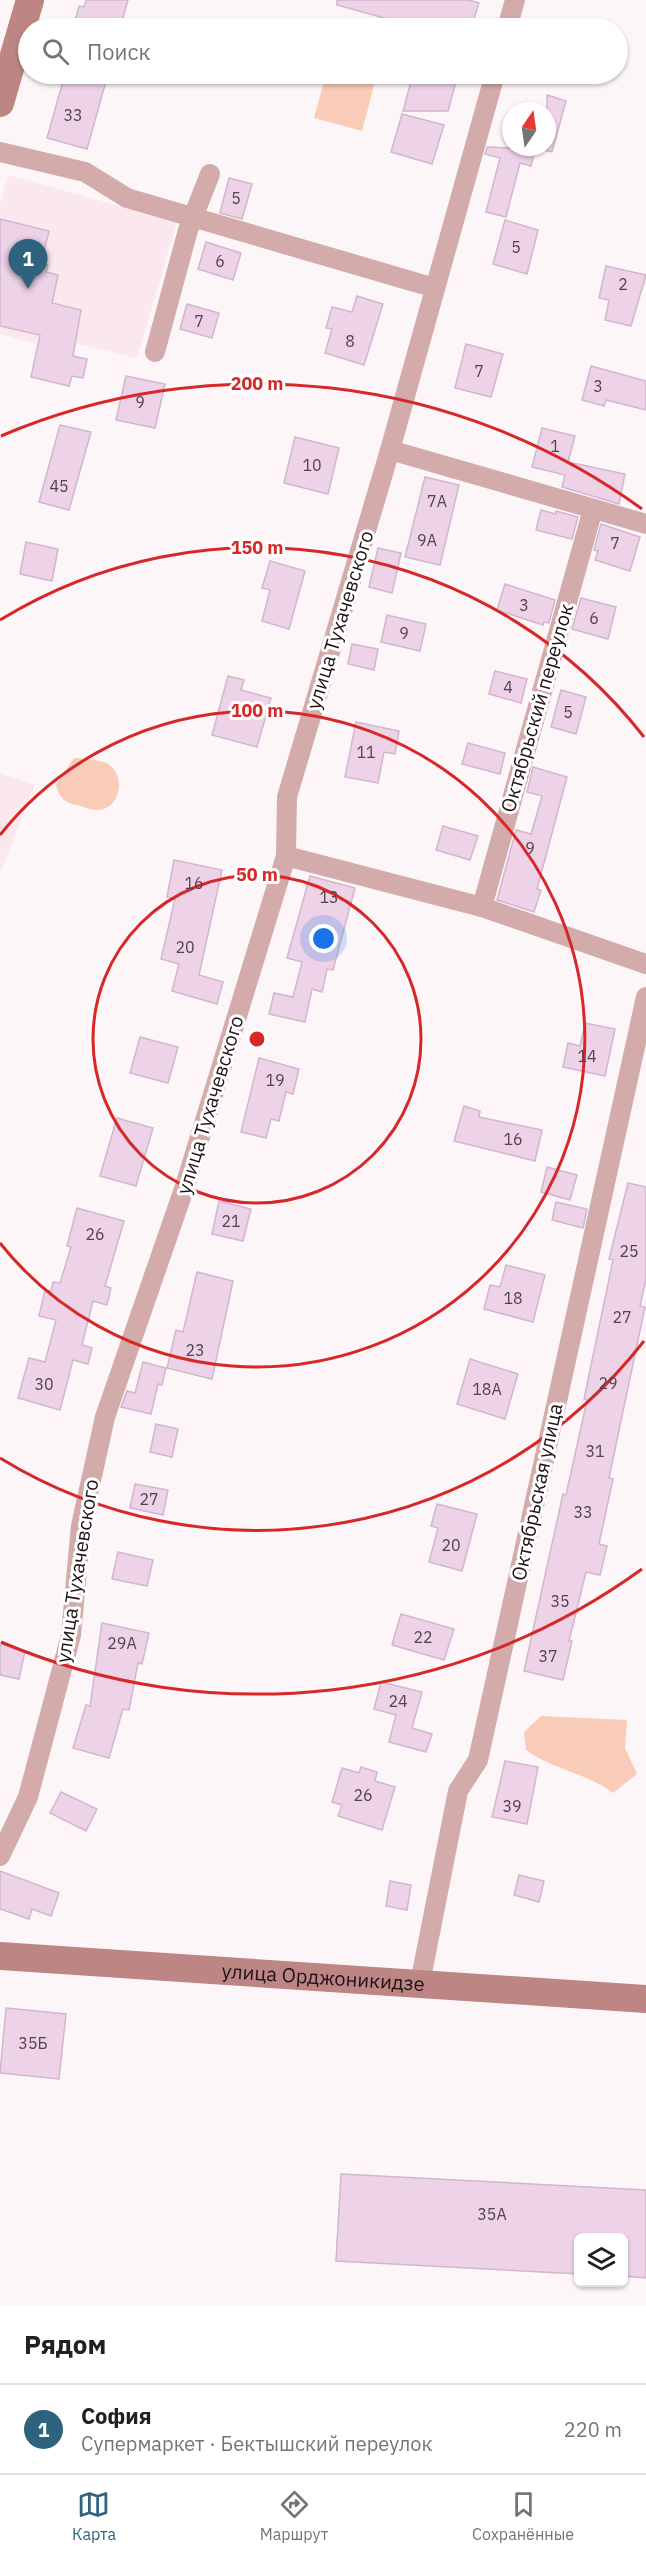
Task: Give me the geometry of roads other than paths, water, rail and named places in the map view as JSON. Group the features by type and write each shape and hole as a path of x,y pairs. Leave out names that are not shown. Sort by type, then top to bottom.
{"main road":[{"path":"25,18 30,0"},
{"path":"0,104 18,42"},
{"name":"улица Орджоникидзе","path":"0,1956 646,2000"}],"street":[{"path":"510,18 515,0"},
{"name":"улица Тухачевского","path":"0,1856 28,1797 71,1635 81,1526 105,1417 185,1186 286,856 287,797 390,450 492,84"},
{"path":"0,153 85,172 127,198 435,288"},
{"path":"155,352 188,230 210,174"},
{"path":"390,450 646,524"},
{"name":"Октябрьский переулок","path":"482,907 593,509"},
{"path":"286,856 482,907 646,964"},
{"name":"Октябрьская улица","path":"420,1983 458,1791 478,1760 646,997"}],"place":[{"name":"София","path":"28,289"}]}
